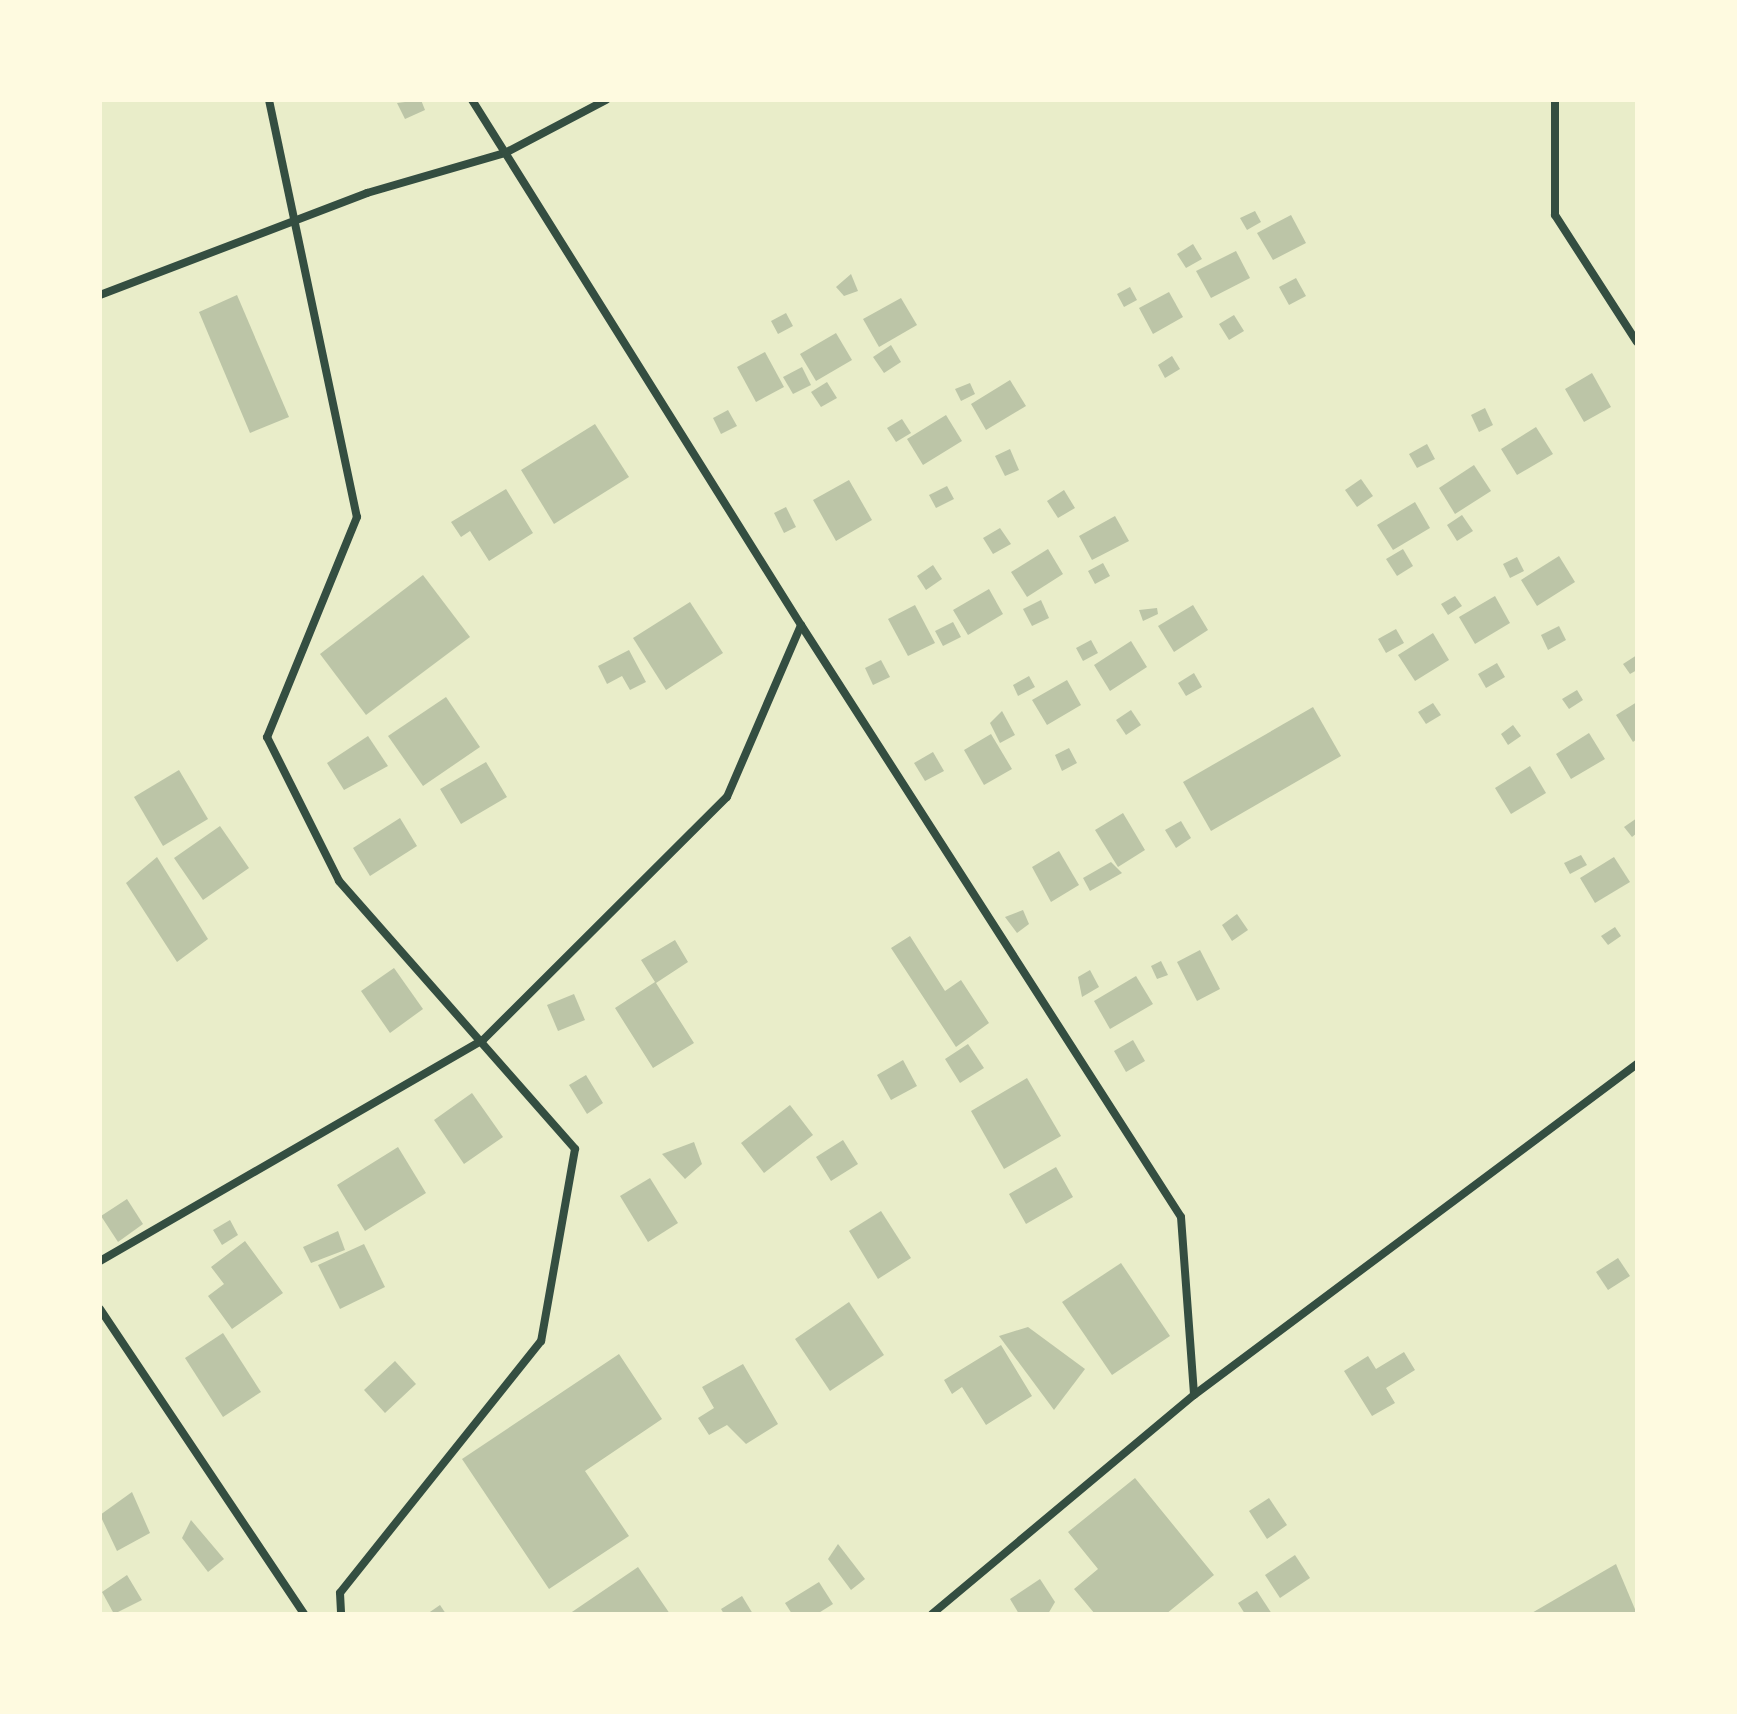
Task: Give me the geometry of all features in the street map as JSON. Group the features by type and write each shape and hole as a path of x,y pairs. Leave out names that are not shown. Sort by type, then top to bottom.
{"street":[{"path":"269,100 300,219 357,517 267,737 339,881 483,1040 575,1149 541,1341 340,1593 341,1614"},
{"path":"472,100 801,625 1181,1217 1194,1395"},
{"path":"100,295 300,219 505,153 606,100"},
{"path":"1555,100 1555,215 1637,342"},
{"path":"100,1261 483,1040 727,797 801,625"},
{"path":"932,1614 1194,1395 1637,1064"},
{"path":"100,1309 304,1614"}],"building":[{"path":"421,100 425,110 405,119 397,103"},
{"path":"1255,211 1261,222 1247,230 1240,218"},
{"path":"1291,215 1306,243 1273,260 1257,233"},
{"path":"1193,244 1202,259 1186,268 1177,254"},
{"path":"1236,251 1250,278 1211,298 1196,271"},
{"path":"851,274 858,291 844,296 836,287"},
{"path":"1296,278 1306,296 1289,305 1279,287"},
{"path":"1130,287 1137,300 1124,307 1117,294"},
{"path":"1169,292 1183,317 1153,334 1139,308"},
{"path":"237,295 289,417 250,433 199,312"},
{"path":"901,298 917,325 879,347 863,319"},
{"path":"786,313 793,326 778,334 771,321"},
{"path":"1234,315 1244,331 1229,340 1219,324"},
{"path":"836,333 852,360 816,381 800,354"},
{"path":"891,345 901,362 884,373 873,357"},
{"path":"765,352 784,387 756,402 737,367"},
{"path":"1172,356 1180,369 1165,378 1158,365"},
{"path":"802,367 811,385 793,394 783,377"},
{"path":"1592,373 1611,407 1584,422 1565,389"},
{"path":"1010,380 1026,406 986,430 971,404"},
{"path":"827,382 837,398 821,407 811,392"},
{"path":"970,383 975,394 961,401 955,389"},
{"path":"1485,408 1493,425 1479,432 1471,415"},
{"path":"728,410 737,426 721,434 713,418"},
{"path":"946,415 962,441 923,465 907,439"},
{"path":"902,419 911,433 896,442 887,428"},
{"path":"595,424 629,477 554,524 521,470"},
{"path":"1536,427 1553,454 1517,475 1501,449"},
{"path":"1427,444 1435,459 1417,468 1409,454"},
{"path":"1010,449 1019,470 1005,476 995,456"},
{"path":"1474,465 1491,491 1455,514 1439,488"},
{"path":"1361,479 1373,496 1357,507 1345,490"},
{"path":"849,480 872,520 836,541 813,500"},
{"path":"947,486 954,499 936,508 929,495"},
{"path":"506,489 533,533 489,561 470,531 461,537 451,522"},
{"path":"1064,490 1075,508 1058,518 1047,501"},
{"path":"1415,502 1430,528 1393,550 1377,525"},
{"path":"786,507 796,527 784,533 774,513"},
{"path":"1462,515 1473,531 1457,541 1447,525"},
{"path":"1115,516 1129,541 1092,560 1079,536"},
{"path":"1000,528 1011,544 993,554 983,538"},
{"path":"1048,549 1063,574 1027,597 1011,572"},
{"path":"1403,549 1413,566 1397,576 1386,559"},
{"path":"1559,556 1575,582 1537,606 1521,580"},
{"path":"1517,557 1524,571 1510,578 1503,564"},
{"path":"1103,563 1110,576 1095,584 1088,571"},
{"path":"933,565 942,579 926,590 917,576"},
{"path":"423,575 470,637 366,715 320,654"},
{"path":"989,589 1003,614 968,635 953,610"},
{"path":"1455,596 1462,606 1448,615 1441,604"},
{"path":"1495,596 1510,623 1475,644 1459,617"},
{"path":"1041,600 1049,618 1032,626 1023,609"},
{"path":"690,602 723,653 666,690 633,638"},
{"path":"915,605 935,643 908,656 888,619"},
{"path":"1193,605 1208,630 1174,652 1158,626"},
{"path":"1157,608 1158,614 1143,621 1139,610"},
{"path":"953,622 961,637 943,646 935,631"},
{"path":"1559,626 1566,640 1548,650 1541,635"},
{"path":"1396,629 1404,643 1386,653 1378,639"},
{"path":"1433,633 1449,660 1415,681 1398,655"},
{"path":"1091,640 1098,653 1083,661 1076,648"},
{"path":"1131,641 1147,667 1110,691 1094,665"},
{"path":"629,650 646,682 630,690 622,676 607,684 598,666"},
{"path":"1637,655 1637,670 1630,674 1623,664"},
{"path":"881,660 890,677 873,685 865,668"},
{"path":"1497,663 1505,677 1486,688 1478,674"},
{"path":"1194,673 1202,687 1186,696 1178,683"},
{"path":"1029,676 1035,687 1018,696 1013,685"},
{"path":"1067,680 1081,705 1047,725 1032,700"},
{"path":"1577,690 1583,700 1569,709 1562,699"},
{"path":"446,697 480,747 423,786 388,736"},
{"path":"1637,702 1637,739 1633,742 1616,715"},
{"path":"1433,703 1441,715 1426,724 1418,712"},
{"path":"1313,707 1341,756 1211,831 1183,782"},
{"path":"1131,710 1141,725 1126,735 1116,720"},
{"path":"1002,711 1015,735 1000,743 990,723"},
{"path":"1513,725 1521,736 1508,745 1501,734"},
{"path":"1589,733 1605,759 1571,779 1556,754"},
{"path":"991,734 1012,769 984,785 964,750"},
{"path":"368,736 388,766 344,790 327,763"},
{"path":"1069,748 1077,763 1062,771 1055,755"},
{"path":"933,752 944,771 925,781 914,763"},
{"path":"486,762 507,797 461,824 440,789"},
{"path":"1530,766 1546,793 1511,814 1495,788"},
{"path":"179,770 208,819 163,846 134,797"},
{"path":"1123,813 1145,850 1118,867 1095,830"},
{"path":"400,818 417,846 370,876 353,848"},
{"path":"1637,818 1637,833 1632,837 1624,827"},
{"path":"1181,821 1191,838 1176,848 1165,830"},
{"path":"220,826 249,868 203,900 174,858"},
{"path":"1059,851 1079,885 1051,902 1032,867"},
{"path":"1581,855 1587,865 1570,874 1564,863"},
{"path":"157,857 208,939 177,962 126,883"},
{"path":"1614,857 1630,882 1595,903 1580,878"},
{"path":"1111,862 1122,873 1090,891 1083,878"},
{"path":"1023,910 1029,924 1017,933 1005,917"},
{"path":"1237,914 1248,930 1232,941 1222,925"},
{"path":"1615,927 1621,936 1608,945 1601,936"},
{"path":"910,936 945,991 961,980 989,1023 956,1047 891,948"},
{"path":"675,940 688,962 656,983 694,1043 653,1068 615,1008 655,982 641,960"},
{"path":"1200,950 1220,989 1197,1001 1177,962"},
{"path":"1161,961 1168,975 1157,979 1151,966"},
{"path":"394,968 423,1009 390,1033 361,991"},
{"path":"1090,970 1099,987 1082,997 1078,977"},
{"path":"1136,976 1153,1004 1110,1029 1094,1001"},
{"path":"574,994 585,1020 558,1031 547,1005"},
{"path":"1133,1040 1145,1061 1126,1072 1114,1051"},
{"path":"968,1044 984,1068 960,1083 945,1059"},
{"path":"903,1060 917,1086 891,1100 877,1075"},
{"path":"586,1075 603,1103 587,1114 569,1085"},
{"path":"1027,1078 1061,1136 1004,1169 971,1111"},
{"path":"472,1093 503,1137 464,1164 434,1120"},
{"path":"790,1105 813,1135 764,1173 741,1143"},
{"path":"843,1140 858,1164 831,1181 816,1157"},
{"path":"694,1142 702,1164 685,1179 662,1154"},
{"path":"398,1147 426,1193 365,1231 337,1185"},
{"path":"1056,1167 1073,1197 1026,1224 1009,1194"},
{"path":"650,1178 678,1223 648,1242 620,1196"},
{"path":"127,1199 143,1224 118,1242 101,1216"},
{"path":"881,1211 911,1258 878,1279 849,1231"},
{"path":"230,1220 238,1235 222,1245 213,1230"},
{"path":"338,1231 345,1250 311,1263 303,1247"},
{"path":"245,1241 283,1293 232,1329 208,1296 224,1284 211,1267"},
{"path":"364,1244 385,1287 340,1309 318,1265"},
{"path":"1618,1258 1630,1276 1608,1290 1596,1272"},
{"path":"1121,1263 1170,1336 1112,1375 1062,1302"},
{"path":"849,1302 884,1355 830,1391 795,1339"},
{"path":"1028,1327 1085,1369 1054,1410 999,1336"},
{"path":"223,1333 261,1392 223,1417 185,1358"},
{"path":"1001,1345 1032,1396 986,1425 962,1387 952,1394 944,1380"},
{"path":"1404,1352 1415,1370 1386,1388 1395,1403 1372,1416 1344,1371 1368,1356 1376,1369"},
{"path":"619,1354 662,1419 585,1471 629,1536 549,1589 462,1459"},
{"path":"395,1361 416,1384 385,1413 364,1390"},
{"path":"743,1364 778,1424 746,1444 727,1425 709,1435 698,1418 714,1408 702,1387"},
{"path":"1135,1478 1214,1575 1166,1614 1095,1614 1074,1589 1098,1569 1068,1532"},
{"path":"132,1492 150,1533 117,1551 100,1515"},
{"path":"1269,1498 1287,1525 1267,1539 1249,1511"},
{"path":"191,1520 224,1559 208,1572 182,1538"},
{"path":"838,1544 865,1579 851,1590 828,1559"},
{"path":"1295,1555 1310,1578 1280,1598 1265,1575"},
{"path":"1616,1564 1637,1614 1530,1614"},
{"path":"638,1567 670,1614 569,1614"},
{"path":"127,1575 142,1600 114,1614 102,1592"},
{"path":"1040,1579 1055,1602 1048,1614 1019,1614 1010,1599"},
{"path":"819,1582 833,1604 817,1614 792,1614 785,1603"},
{"path":"1257,1591 1272,1614 1245,1614 1238,1603"},
{"path":"742,1596 753,1614 724,1614 721,1609"},
{"path":"440,1605 446,1614 427,1614"}]}
